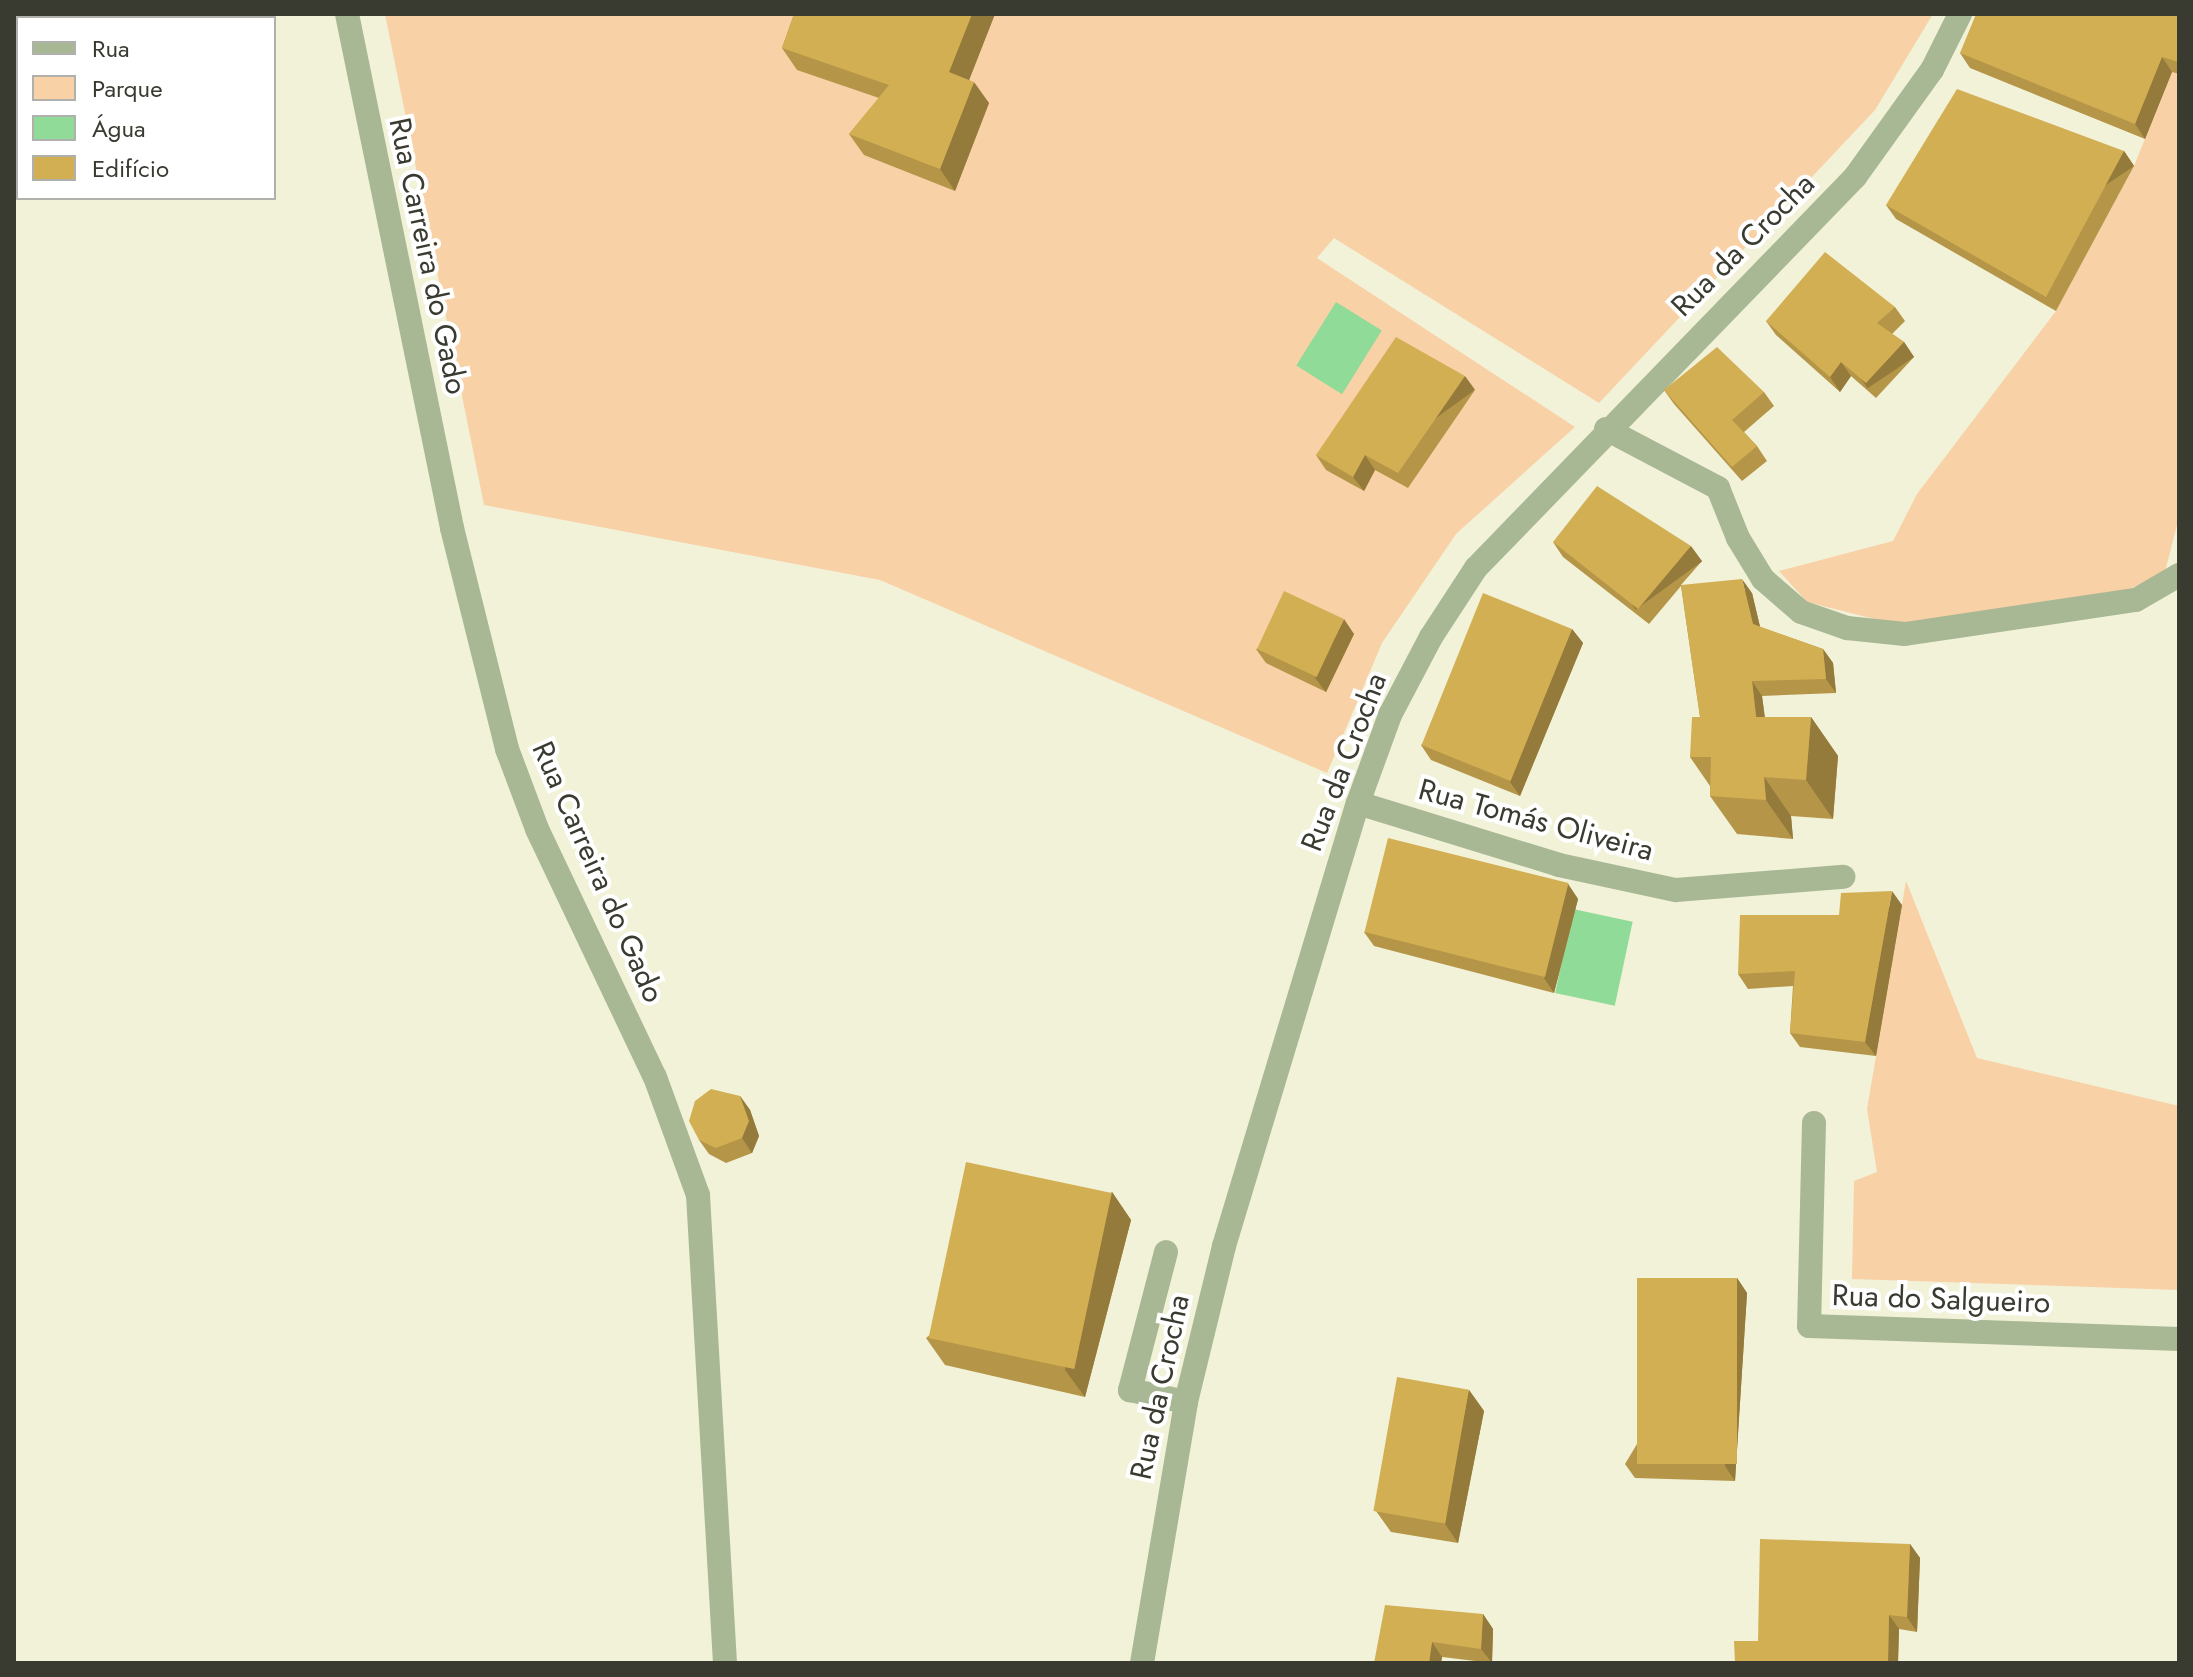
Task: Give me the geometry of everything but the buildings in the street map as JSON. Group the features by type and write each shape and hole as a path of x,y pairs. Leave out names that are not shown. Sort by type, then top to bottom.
{"street":[{"name":"Rua Carreira do Gado","path":"347,14 452,528 507,749 537,829 655,1077 698,1195 725,1663"},
{"name":"Rua da Crocha","path":"1142,1663 1186,1402 1224,1246 1358,803 1390,715 1438,625 1476,568 1606,429 1855,177 1932,70 1960,14"},
{"path":"1606,429 1718,488 1738,538 1763,579 1801,612 1847,628 1905,634 2136,600 2179,575"},
{"name":"Rua Tomás Oliveira","path":"1358,803 1559,865 1676,890 1843,877"},
{"name":"Rua do Salgueiro","path":"1814,1123 1809,1326 2179,1339"},
{"path":"1166,1252 1130,1390 1186,1402"}],"green space":[{"path":"385,14 817,14 964,93 995,14 1933,14 1875,110 1599,403 1334,238 1317,258 1575,427 1456,534 1382,643 1327,773 880,580 484,505"},
{"path":"2172,72 2179,74 2179,517 2165,572 2128,590 1902,626 1807,602 1779,571 1893,541 1917,494 2056,311 2134,166"},
{"path":"1906,881 1977,1058 2179,1106 2179,1290 1852,1279 1854,1181 1877,1172 1867,1109"}],"water":[{"path":"1336,302 1382,331 1342,394 1296,366"},
{"path":"1573,909 1633,922 1615,1006 1555,993"}]}
